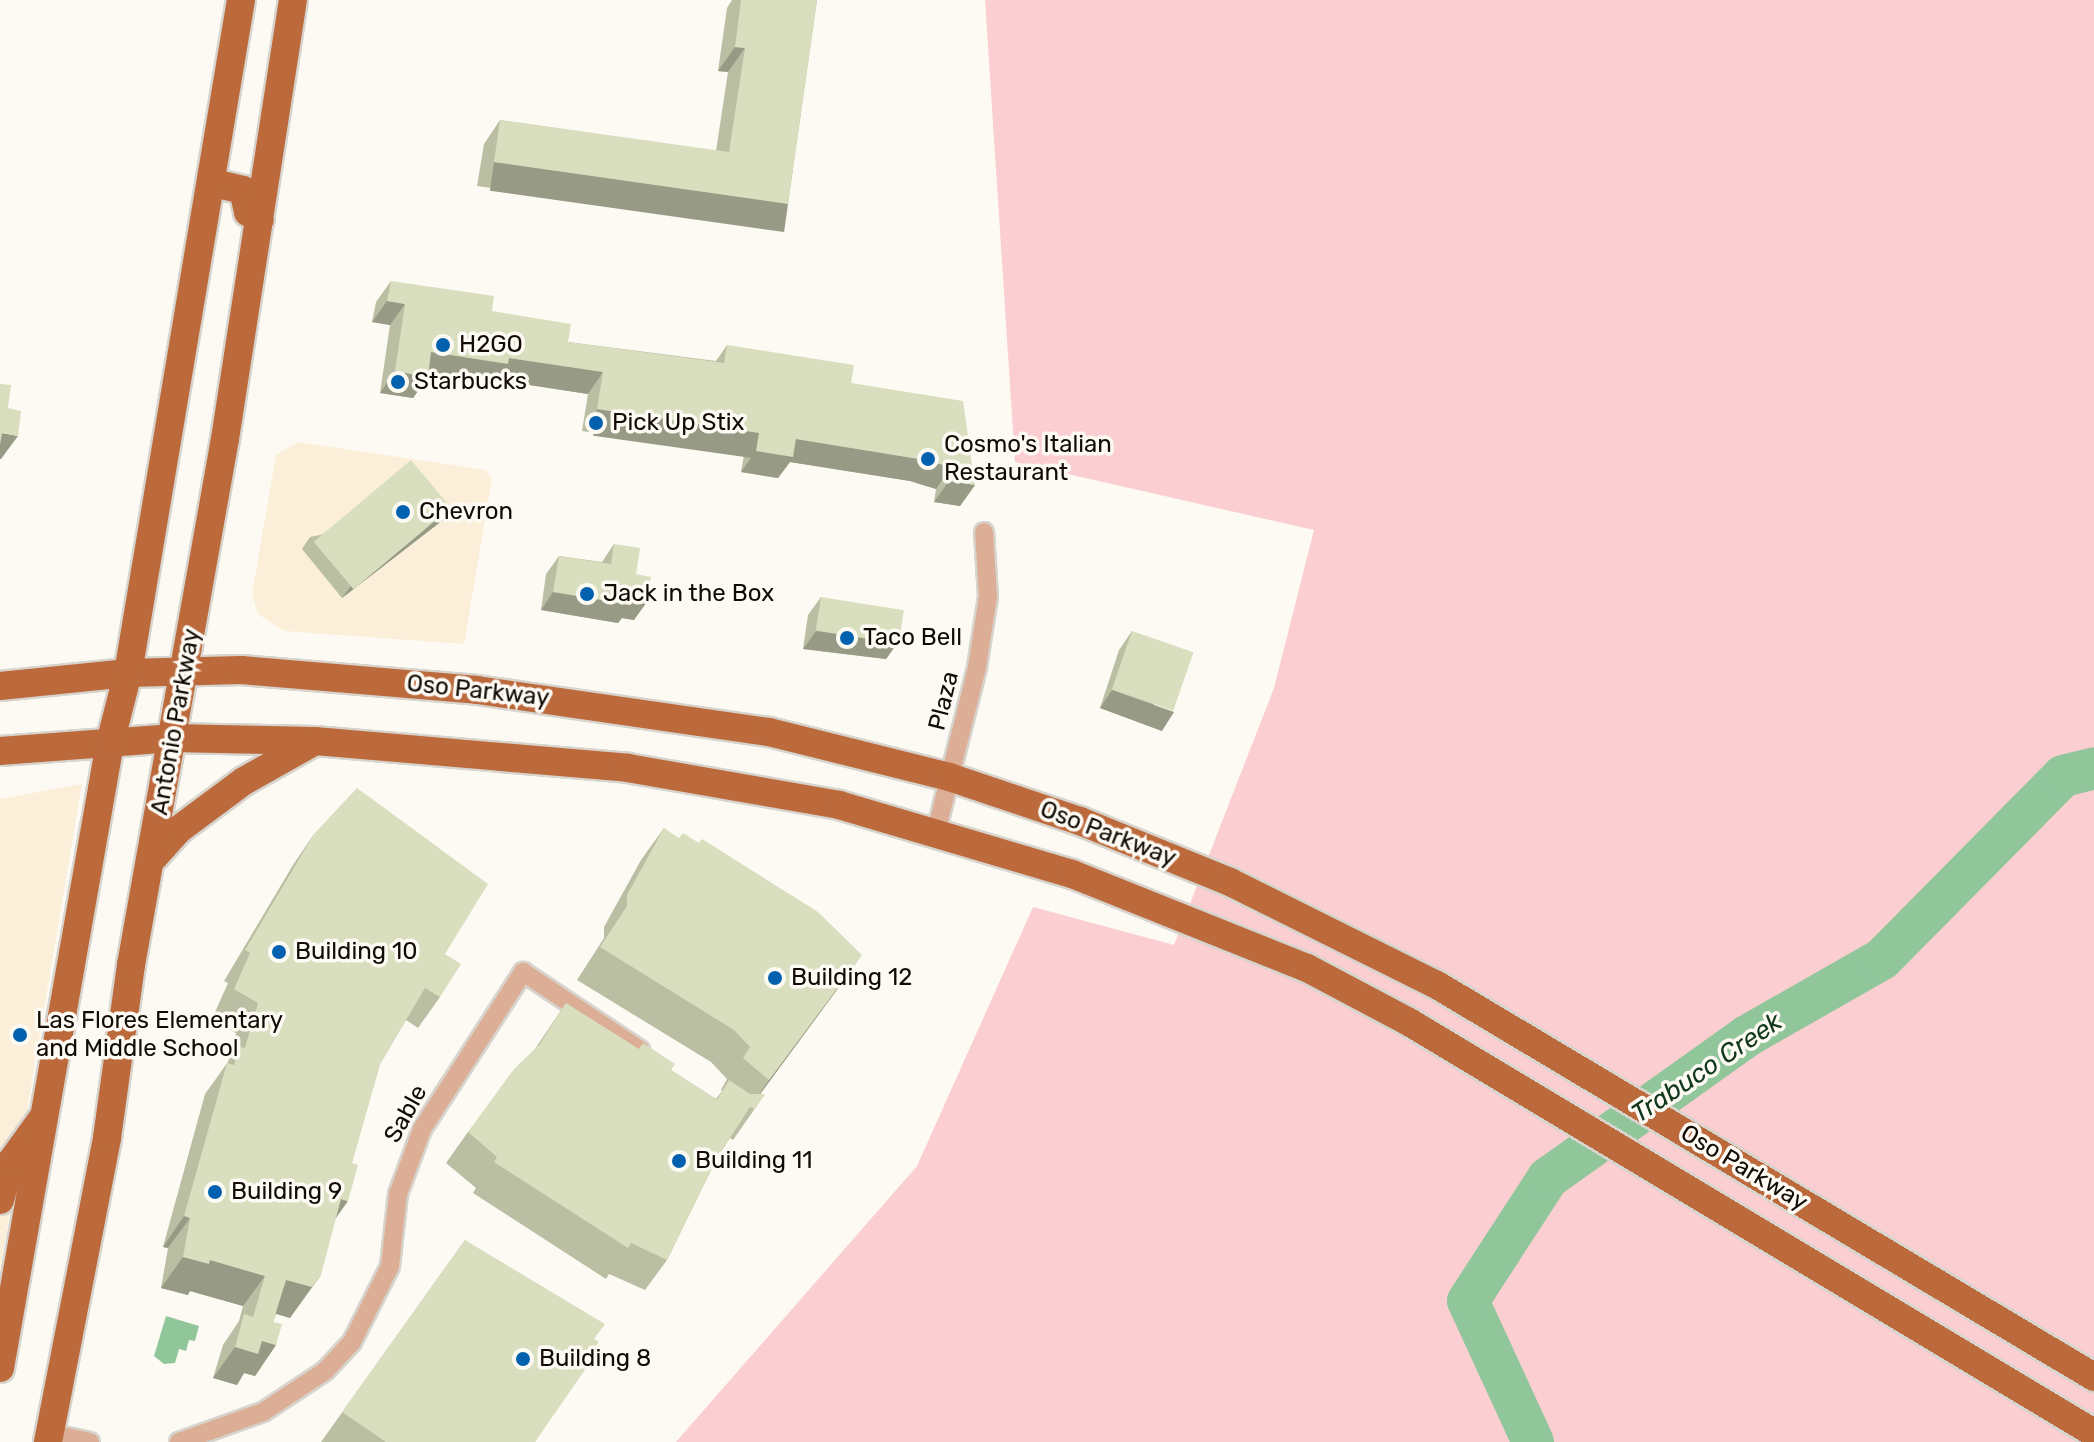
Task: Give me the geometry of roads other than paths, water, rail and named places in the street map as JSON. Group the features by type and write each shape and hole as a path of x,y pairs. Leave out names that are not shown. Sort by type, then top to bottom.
{"main road":[{"path":"0,1368 110,743 128,673 164,442 213,183 241,0"},
{"name":"Antonio Parkway","path":"49,1437 107,1138 131,965 154,857 171,738 260,220 293,0"},
{"path":"213,183 243,190 248,212 260,220"},
{"name":"Oso Parkway","path":"0,686 185,670 301,673 553,699 769,732 949,777 1080,821 1230,882 1437,985 2093,1376"},
{"name":"Oso Parkway","path":"0,751 171,738 315,741 628,768 839,805 1072,874 1307,968 1409,1022 2094,1433"},
{"path":"154,857 178,830 244,781 315,741"},
{"path":"0,1200 11,1162 45,1116"}],"street":[{"name":"Plaza","path":"936,832 977,667 988,597 984,532"},
{"name":"Sable","path":"179,1442 263,1412 325,1371 352,1342 390,1266 398,1194 422,1129 523,972 658,1063"},
{"path":"49,1437 90,1442"}],"waterway":[{"name":"Trabuco Creek","path":"1533,1442 1468,1301 1548,1178 1747,1036 1882,959 2063,776 2094,768"}],"place":[{"name":"H2GO","path":"443,345"},
{"name":"Starbucks","path":"398,382"},
{"name":"Pick Up Stix","path":"596,423"},
{"name":"Cosmo's Italian Restaurant","path":"928,459"},
{"name":"Chevron","path":"403,512"},
{"name":"Jack in the Box","path":"587,594"},
{"name":"Taco Bell","path":"847,638"},
{"name":"Building 10","path":"279,952"},
{"name":"Building 12","path":"775,978"},
{"name":"Las Flores Elementary and Middle School","path":"20,1035"},
{"name":"Building 11","path":"679,1161"},
{"name":"Building 9","path":"215,1192"},
{"name":"Building 8","path":"523,1359"}]}
